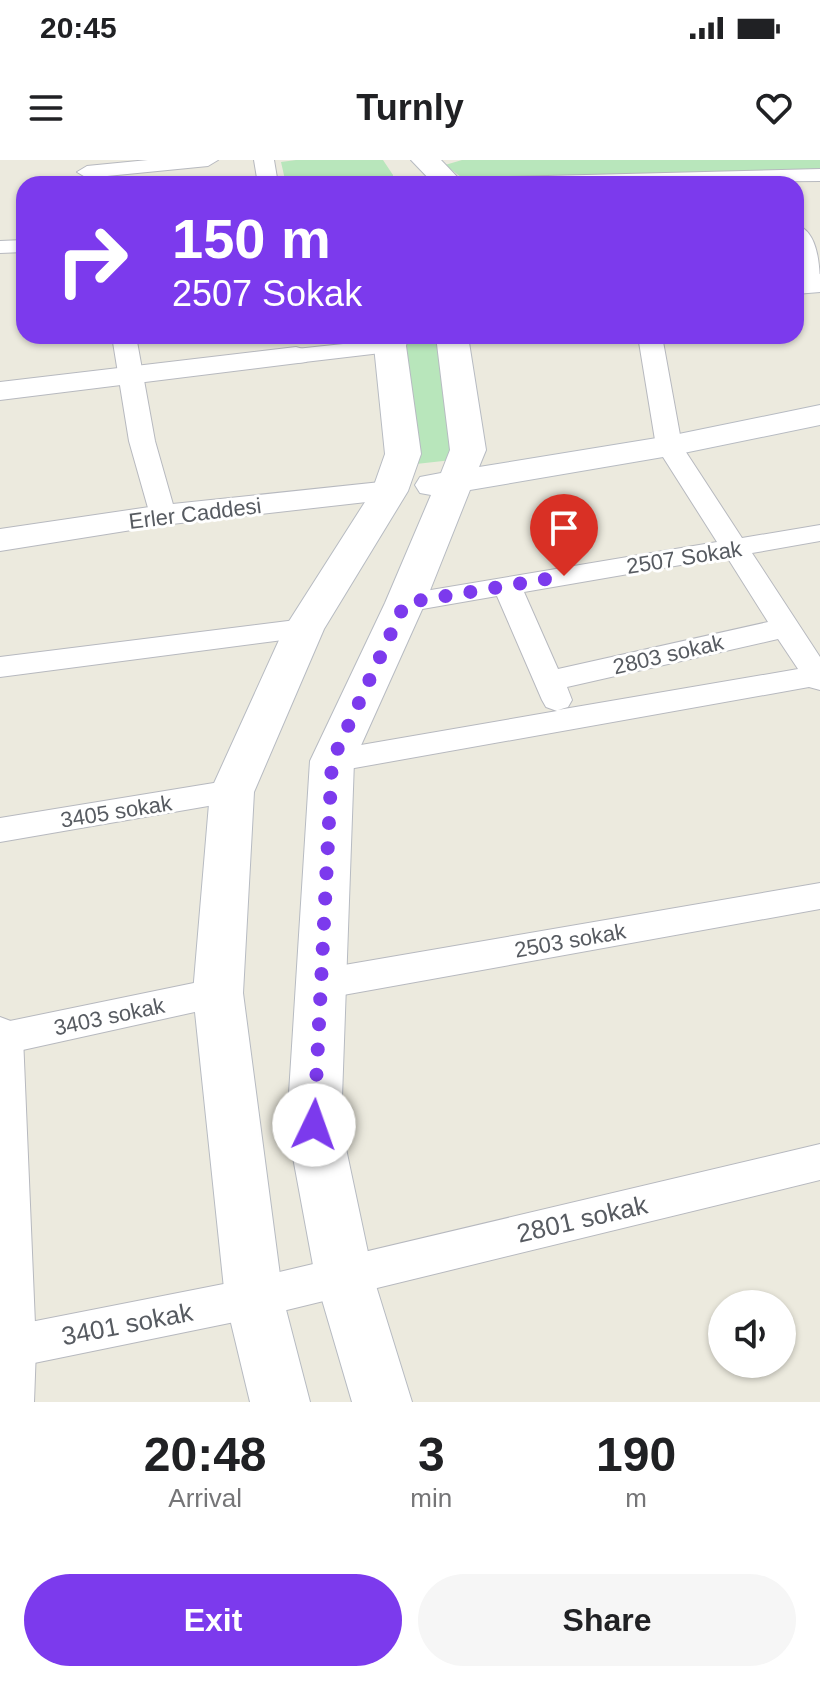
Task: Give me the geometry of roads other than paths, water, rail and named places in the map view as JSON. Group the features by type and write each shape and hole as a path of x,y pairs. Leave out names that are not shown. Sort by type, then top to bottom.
{"main road":[{"path":"418,163 438,176"},
{"path":"280,1402 254,1298 218,993 232,792 304,629 390,491 403,454 391,344"},
{"path":"382,1402 344,1276 314,1125 332,761 405,603 468,450 453,344"},
{"path":"390,491 669,446 820,415"}],"street":[{"path":"87,172 208,160"},
{"path":"804,249 820,284"},
{"path":"126,344 142,441 163,515"},
{"path":"296,356 325,344"},
{"path":"0,391 372,344"},
{"path":"332,761 819,677 669,446 651,344"},
{"name":"Erler Caddesi","path":"0,540 163,515 390,491"},
{"name":"2507 Sokak","path":"405,603 820,533"},
{"path":"507,586 566,720"},
{"name":"2803 sokak","path":"549,681 787,627"},
{"path":"0,667 304,629"},
{"name":"3405 sokak","path":"0,830 232,792"},
{"name":"2503 sokak","path":"321,984 820,896"},
{"name":"3403 sokak","path":"0,1038 218,993"},
{"path":"0,1038 6,1402"},
{"name":"2801 sokak","path":"254,1298 820,1162"},
{"name":"3401 sokak","path":"4,1349 254,1298"}]}
